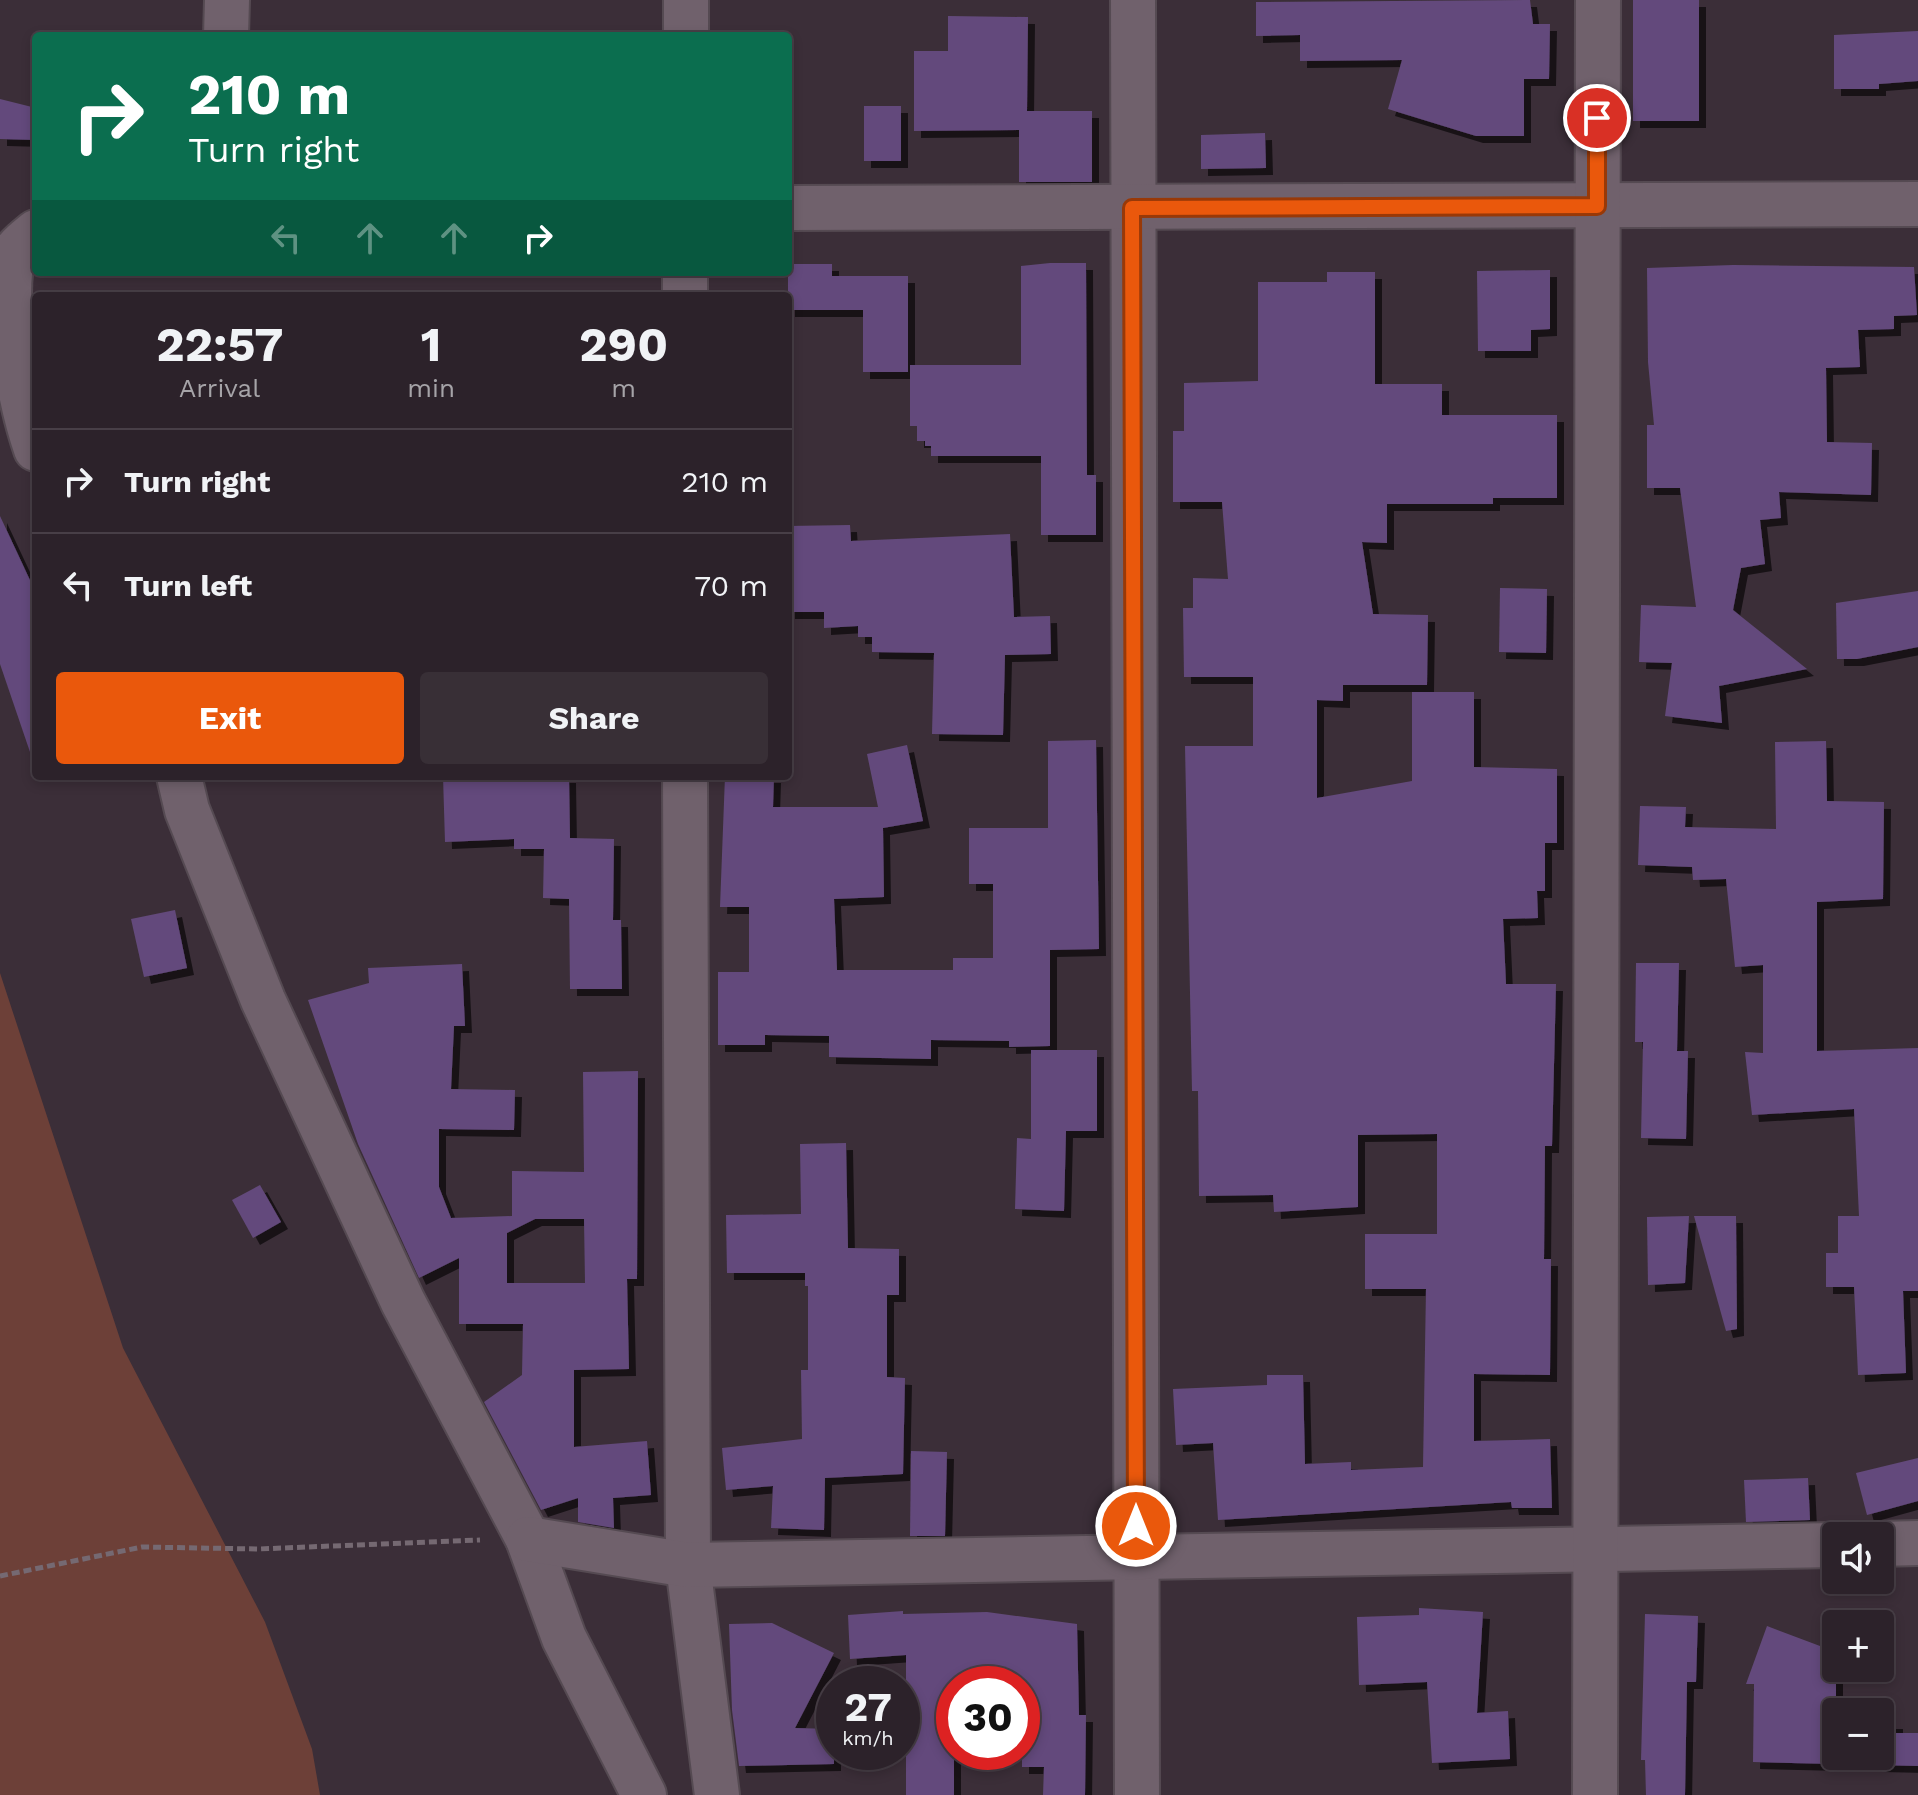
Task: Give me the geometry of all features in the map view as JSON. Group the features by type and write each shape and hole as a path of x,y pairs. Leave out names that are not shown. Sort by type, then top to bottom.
{"street":[{"path":"226,32 227,0"},
{"path":"686,0 686,32"},
{"path":"1133,0 1137,1795"},
{"path":"1595,1795 1598,0"},
{"path":"792,208 1918,204"},
{"path":"32,236 13,253 6,273 1,329 32,435"},
{"path":"180,780 187,810 263,1000 403,1302 528,1539 564,1638 644,1795"},
{"path":"685,780 688,1565 717,1795"},
{"path":"528,1539 688,1565 1594,1552 1822,1545"},
{"path":"1894,1544 1918,1543"}],"path":[{"path":"0,1576 142,1547 258,1549 528,1539"}],"shaded area":[{"path":"0,973 123,1348 265,1622 312,1749 320,1795 0,1795"}],"building":[{"path":"1530,0 1533,24 1550,24 1549,79 1524,79 1524,136 1476,136 1388,109 1402,60 1300,61 1300,35 1256,36 1256,2"},
{"path":"1633,0 1699,0 1699,121 1633,121"},
{"path":"948,16 1028,17 1027,111 1092,111 1092,182 1019,182 1019,130 914,131 914,51 948,51"},
{"path":"1918,31 1918,81 1879,84 1879,89 1834,89 1834,35"},
{"path":"0,99 32,107 32,140 0,139"},
{"path":"864,106 901,106 901,161 864,161"},
{"path":"1265,133 1266,168 1201,169 1201,135"},
{"path":"1086,263 1087,475 1096,475 1096,535 1041,535 1041,456 931,456 931,446 925,446 925,441 917,441 917,426 910,426 910,365 1021,365 1021,266"},
{"path":"792,264 832,264 832,276 908,276 908,372 863,372 863,310 792,310 792,292 788,292"},
{"path":"1733,265 1914,267 1917,315 1894,316 1894,329 1858,330 1860,367 1826,368 1827,442 1872,443 1871,495 1779,492 1781,518 1760,520 1765,564 1741,568 1733,610 1807,669 1719,686 1722,723 1665,716 1672,663 1639,662 1641,605 1696,607 1680,488 1647,488 1647,425 1654,425 1648,362 1647,268"},
{"path":"1550,270 1550,329 1531,330 1531,351 1478,351 1477,271"},
{"path":"1327,272 1375,272 1375,384 1442,384 1442,415 1557,415 1557,498 1493,498 1493,504 1387,504 1387,543 1362,542 1373,614 1428,615 1427,685 1343,685 1343,701 1317,700 1317,798 1412,781 1412,692 1474,692 1474,767 1557,769 1557,843 1545,843 1545,891 1537,891 1538,918 1503,919 1506,984 1556,984 1552,1146 1545,1146 1544,1259 1551,1259 1550,1375 1474,1374 1474,1441 1550,1439 1552,1508 1512,1508 1511,1502 1218,1520 1213,1443 1176,1445 1173,1389 1267,1385 1267,1375 1303,1375 1305,1464 1351,1462 1351,1470 1423,1467 1426,1289 1365,1289 1365,1234 1437,1234 1437,1134 1358,1135 1358,1207 1274,1212 1273,1195 1199,1196 1198,1091 1192,1091 1185,746 1253,746 1253,677 1184,677 1183,608 1193,608 1193,578 1228,579 1222,502 1173,502 1173,431 1184,431 1184,383 1258,381 1258,282 1327,282"},
{"path":"0,516 32,584 32,752 0,664"},
{"path":"850,525 851,541 1010,534 1014,617 1050,616 1051,654 1005,655 1003,735 932,734 934,653 872,652 872,637 858,637 858,626 824,628 824,612 792,612 792,526"},
{"path":"1500,588 1547,589 1546,653 1499,652"},
{"path":"1918,591 1918,647 1857,659 1837,659 1836,603"},
{"path":"1096,740 1099,949 1050,950 1050,1046 1009,1047 1009,1041 931,1040 931,1059 829,1057 829,1036 765,1035 765,1045 718,1045 718,972 749,972 749,907 720,907 725,780 774,780 773,807 878,807 867,754 907,745 923,821 883,828 884,897 834,899 837,970 953,970 953,958 993,958 993,884 969,884 969,828 1048,828 1048,741"},
{"path":"1826,741 1827,801 1884,802 1883,899 1817,902 1817,1051 1918,1048 1918,1291 1903,1291 1906,1373 1858,1375 1854,1287 1826,1287 1826,1253 1838,1253 1838,1216 1859,1216 1854,1109 1752,1115 1745,1052 1763,1053 1763,965 1735,967 1726,879 1693,880 1692,867 1638,865 1640,806 1686,807 1685,827 1776,829 1775,742"},
{"path":"443,780 569,780 570,838 614,839 613,920 621,920 622,989 570,989 569,899 543,898 544,849 514,849 514,839 445,842"},
{"path":"175,910 187,968 144,977 131,919"},
{"path":"1636,963 1679,963 1677,1051 1688,1051 1686,1139 1641,1138 1643,1042 1635,1042"},
{"path":"462,964 465,1026 454,1026 451,1089 515,1090 514,1130 439,1129 439,1187 451,1218 512,1216 512,1171 584,1172 583,1072 638,1071 637,1279 627,1279 629,1369 574,1370 574,1447 647,1441 651,1495 613,1498 614,1528 578,1522 578,1498 541,1510 484,1402 522,1375 523,1324 459,1324 459,1258 419,1278 358,1144 308,1000 369,983 368,968","holes":["535,1219 584,1219 585,1283 507,1283 507,1233"]},
{"path":"1031,1050 1097,1050 1097,1131 1066,1131 1064,1211 1015,1209 1017,1138 1031,1139"},
{"path":"846,1143 848,1248 899,1249 899,1295 887,1295 887,1377 905,1378 903,1474 825,1478 824,1530 771,1528 773,1486 726,1490 722,1448 802,1439 801,1370 808,1370 808,1286 805,1286 805,1273 727,1273 726,1215 801,1214 800,1144"},
{"path":"260,1185 281,1222 253,1238 232,1200"},
{"path":"1689,1216 1685,1283 1648,1285 1647,1217"},
{"path":"1694,1216 1736,1216 1737,1329 1726,1331"},
{"path":"911,1451 947,1452 945,1536 910,1536"},
{"path":"1918,1458 1918,1501 1867,1515 1856,1473"},
{"path":"1808,1478 1810,1520 1746,1522 1744,1480"},
{"path":"1419,1608 1483,1612 1477,1713 1508,1711 1510,1759 1432,1763 1427,1682 1359,1685 1357,1617 1419,1615"},
{"path":"903,1611 903,1614 987,1612 1077,1624 1079,1715 1086,1715 1085,1795 1043,1795 1040,1666 936,1666 936,1770 954,1770 954,1795 906,1795 906,1770 920,1770 920,1666 906,1666 906,1655 850,1659 848,1615"},
{"path":"1645,1614 1698,1616 1696,1682 1687,1682 1685,1795 1646,1795 1645,1760 1641,1760"},
{"path":"772,1623 834,1653 827,1666 816,1666 816,1688 795,1728 816,1729 816,1764 739,1766 732,1710 729,1624"},
{"path":"1767,1626 1822,1647 1822,1682 1836,1682 1836,1698 1822,1698 1822,1764 1753,1762 1754,1684 1746,1684"},
{"path":"1894,1722 1896,1733 1918,1733 1918,1766 1894,1765"}],"route":[{"path":"1136,1526 1132,208 1597,206 1597,118"}]}
